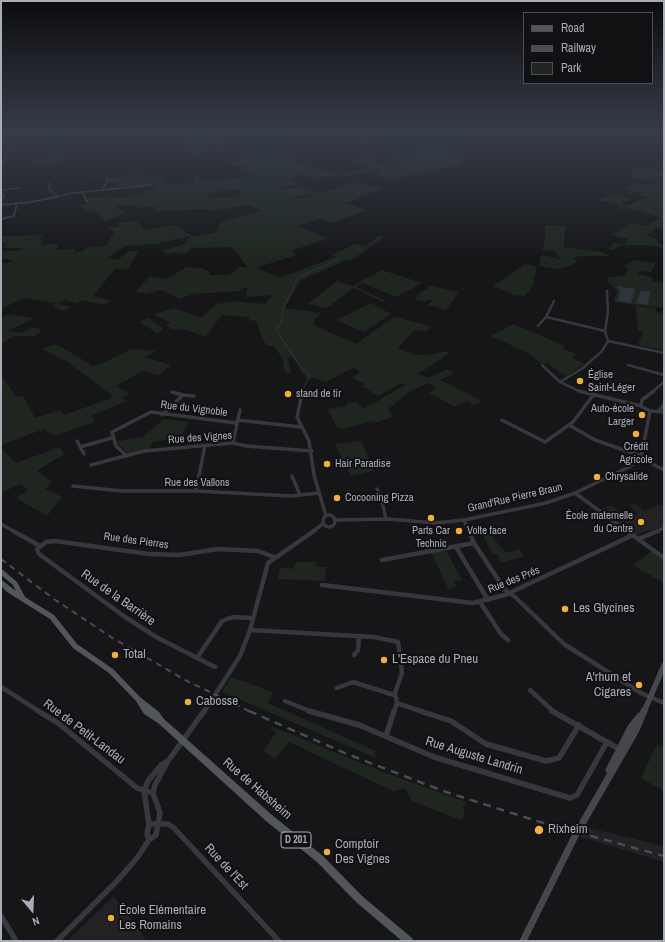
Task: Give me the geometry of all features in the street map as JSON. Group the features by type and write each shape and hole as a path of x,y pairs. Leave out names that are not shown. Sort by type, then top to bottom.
{"main road":[{"name":"D 201","path":"1,572 13,582 22,597"},
{"name":"D 201","path":"1,583 22,597"},
{"name":"Rue de Habsheim","path":"22,597 53,618 75,646 111,671 138,699 144,710 162,721 182,741 269,818 320,859 359,899 409,941"},
{"path":"522,941 560,864 651,697 664,665"}],"street":[{"path":"101,191 108,180"},
{"path":"49,183 48,188 58,196"},
{"path":"21,188 1,191 4,195 1,202 2,205 83,192 151,185"},
{"path":"83,192 87,201"},
{"path":"1,219 14,216 17,203"},
{"path":"560,382 589,363 602,351 608,341 605,331 608,312 607,291"},
{"path":"538,326 546,317 545,316 554,301"},
{"path":"546,317 605,331"},
{"path":"608,341 664,353"},
{"path":"542,365 560,382 582,392 641,406 650,411 664,412"},
{"path":"628,365 664,375"},
{"path":"641,406 642,400 664,382"},
{"path":"172,392 194,396"},
{"path":"302,393 298,406 297,417 309,441 312,452 314,475 326,516"},
{"path":"502,420 543,442 569,425 577,417 594,394"},
{"path":"162,415 183,395"},
{"path":"659,411 664,404"},
{"path":"233,443 240,410"},
{"path":"641,457 650,411"},
{"name":"Rue du Vignoble","path":"112,438 112,432 114,430 151,412 162,415 301,427"},
{"path":"569,425 595,440 641,457 664,470"},
{"path":"80,447 112,438 116,446 127,456"},
{"path":"77,441 84,454"},
{"name":"Rue des Vignes","path":"91,465 144,451 233,443 246,446 312,452"},
{"path":"196,491 205,445"},
{"name":"Grand'Rue Pierre Braun","path":"336,520 386,519 435,523 464,520 546,503 575,493 628,467 641,457"},
{"path":"292,476 300,495"},
{"name":"Rue des Vallons","path":"74,486 122,491 196,491 291,496 320,493"},
{"path":"377,489 381,497 386,519"},
{"path":"575,493 664,558"},
{"path":"57,941 117,882 138,858 148,840 156,835 160,813 153,793 155,785 168,761 214,697 240,656 250,630 268,563 274,557 309,535 323,524 332,525 335,523 336,520 333,517 326,516"},
{"path":"323,524 322,520 326,516"},
{"path":"464,520 474,543 505,590 564,644 651,697 664,703"},
{"path":"1,524 40,546"},
{"path":"638,539 664,528"},
{"name":"Rue des Prés","path":"322,585 467,603 480,602 509,593 633,535"},
{"name":"Rue des Pierres","path":"40,546 46,542 55,541 94,545 149,554 170,555 218,550 258,551 274,557"},
{"path":"382,560 474,543"},
{"name":"Rue de la Barrière","path":"40,546 37,551 40,554 84,588 158,638 214,667"},
{"path":"456,547 488,600"},
{"path":"480,602 501,634 508,640"},
{"path":"197,658 222,621 233,617 252,618"},
{"path":"250,630 359,636 392,640 399,644 402,670 394,695 397,704 386,736"},
{"path":"354,655 358,650 359,636"},
{"path":"337,688 353,682 394,695"},
{"name":"Rue de Petit-Landau","path":"1,688 58,723 137,788 153,793"},
{"path":"530,690 544,705 621,751"},
{"name":"Rue Auguste Landrin","path":"285,701 320,715 355,724 434,757 573,798 577,795 607,742"},
{"path":"397,704 451,721 486,744 546,761 559,758 579,725"},
{"path":"148,840 147,834 149,824 144,791 148,781 161,765 168,761"},
{"name":"Rue de l'Est","path":"149,824 168,824 174,828 279,941"},
{"path":"1,916 16,941"}],"shaded area":[{"path":"617,286 635,289 631,303 618,301 620,292"},
{"path":"641,291 650,291 648,305 636,303"},
{"name":"École maternelle du Centre","path":"634,504 645,511 658,504 664,506 664,527 637,535 600,510 611,505 629,518 638,513 629,506"},
{"path":"585,827 664,846 664,862 581,837"},
{"name":"École Elémentaire Les Romains","path":"114,896 147,941 67,941"}],"green space":[{"path":"145,175 160,176 164,184 196,182 193,176 197,175 200,176 199,181 251,177 250,175 355,175 356,176 313,178 302,175 288,179 299,183 279,189 282,190 304,186 319,193 290,198 297,199 332,190 353,182 383,188 346,203 366,210 332,223 320,219 298,226 328,238 291,251 296,255 256,268 280,278 335,257 332,255 355,244 365,246 379,236 384,237 352,260 347,260 300,281 285,308 322,313 316,318 313,325 356,344 394,317 431,326 425,332 414,330 398,348 415,355 436,354 443,351 450,353 418,374 428,378 448,369 454,373 440,380 482,401 474,405 467,401 455,407 429,393 436,388 428,383 411,391 388,409 393,417 374,423 372,421 342,429 337,428 328,409 347,406 347,403 356,402 364,409 405,385 401,383 378,396 362,386 365,384 352,378 360,372 353,368 326,382 314,378 307,379 292,357 288,358 291,373 285,373 282,358 274,346 267,346 262,338 256,321 249,320 249,317 222,315 205,337 187,330 171,329 166,325 170,323 154,314 174,308 200,317 217,304 234,301 266,304 272,295 246,297 247,288 243,288 240,291 193,294 180,299 161,290 146,294 135,292 150,276 166,279 187,267 202,268 211,273 208,275 229,275 239,267 247,267 237,252 231,247 192,248 185,254 174,252 168,254 161,251 187,243 186,241 191,236 155,244 125,246 107,258 117,260 129,251 138,251 127,270 115,269 93,296 110,300 106,305 81,300 76,303 64,300 58,304 71,307 63,311 52,306 57,303 24,298 1,309 1,263 7,263 13,260 1,259 1,251 20,251 22,248 3,248 7,244 1,243 1,236 43,235 39,239 42,241 41,245 58,244 57,250 75,249 74,253 81,252 88,247 106,246 114,232 108,228 119,227 118,223 137,221 145,230 168,225 177,226 193,237 216,232 220,228 219,223 261,211 249,205 208,211 208,209 195,209 156,212 153,206 139,208 132,205 118,206 117,208 125,213 105,221 94,211 88,212 79,205 86,205 88,199 110,196 116,198 147,194 145,191 155,190 151,185 120,187 117,183 109,183 109,179 82,180","holes":["238,189 242,196 210,199 206,193"]},
{"path":"374,175 415,175 402,178 369,177"},
{"path":"629,175 664,175 664,227 656,228 647,236 655,238 664,248 647,245 621,245 613,250 608,249 614,243 625,244 629,239 612,235 630,223 646,226 661,218 625,207 614,210 620,205 598,200 613,194 631,199 620,204 627,206 642,199 651,199 623,188 634,183 649,185 661,181 644,180"},
{"path":"545,225 565,226 564,247 602,252 611,256 580,256 572,258 577,260 573,265 558,269 539,266 541,255 560,259 555,251 542,250 545,241"},
{"path":"635,260 656,263 651,272 640,271 638,274 651,277 653,281 664,283 664,308 614,302 617,291 609,283 607,278 624,276 628,269 624,266"},
{"path":"525,264 537,267 533,285 525,296 514,295 493,286"},
{"path":"382,270 422,283 396,297 363,283 357,287 386,301 383,302 354,288 327,308 308,304 337,281 353,286"},
{"path":"431,286 459,292 446,310 428,305 432,301 429,300 425,302 414,299 418,297 415,296"},
{"path":"371,303 391,314 364,332 336,320"},
{"path":"636,306 655,308 656,312 664,313 664,350 638,345 643,332 638,330"},
{"path":"9,314 34,318 8,331 22,333 31,327 39,329 41,332 34,336 14,336 1,344 1,317"},
{"path":"148,318 163,328 162,330 157,333 139,322"},
{"path":"513,324 565,346 562,348 576,354 572,358 585,364 566,376 547,363 542,364 528,353 491,336"},
{"path":"56,344 93,366 132,349 156,351 144,357 171,365 159,375 143,371 116,386 130,394 122,398 127,401 91,416 95,422 54,436 44,429 1,445 1,375 16,397 23,396 35,418 60,410 64,415 114,397 66,361 42,349"},
{"path":"164,419 189,422 182,434 170,439 153,442 149,449 129,454 117,443 118,441 143,437"},
{"path":"362,441 373,471 351,476 335,444"},
{"path":"60,447 64,454 37,471 52,482 45,489 62,497 47,516 16,498 28,490 20,484 3,492 1,491 1,449 16,463"},
{"path":"489,533 506,553 519,549 524,556 504,562 499,560 498,554 493,555 483,535"},
{"path":"652,551 664,560 664,583 633,565"},
{"path":"431,552 447,552 462,580 454,581 456,586 449,590"},
{"path":"297,562 316,562 317,567 326,567 325,581 278,579 280,567 292,569"},
{"path":"231,677 273,692 268,703 376,751 374,754 376,758 222,692"},
{"path":"271,726 383,772 466,802 466,805 463,807 465,812 462,820 411,800 405,788 393,791 289,742 275,759 264,751 276,732 270,729"},
{"path":"657,744 664,748 664,791 641,778"}],"waterway":[{"path":"302,391 310,375 303,370 276,330 281,323 284,307 298,277 340,259"}],"railway":[{"path":"1,559 54,599 114,639 187,681 251,712"},
{"path":"249,711 347,754 446,792 540,822 664,856"}],"place":[{"name":"Église Saint-Léger","path":"580,381"},
{"name":"stand de tir","path":"288,394"},
{"name":"Auto-école Larger","path":"642,415"},
{"name":"Crédit Agricole","path":"636,434"},
{"name":"Hair Paradise","path":"327,464"},
{"name":"Chrysalide","path":"597,477"},
{"name":"Cocooning Pizza","path":"337,498"},
{"name":"Parts Car Technic","path":"431,518"},
{"name":"École maternelle du Centre","path":"641,522"},
{"name":"Volte face","path":"459,531"},
{"name":"Les Glycines","path":"565,609"},
{"name":"Total","path":"115,655"},
{"name":"L'Espace du Pneu","path":"384,660"},
{"name":"A'rhum et Cigares","path":"639,685"},
{"name":"Cabosse","path":"188,702"},
{"name":"Rixheim","path":"539,830"},
{"name":"Comptoir Des Vignes","path":"327,852"},
{"name":"École Elémentaire Les Romains","path":"111,918"}]}
